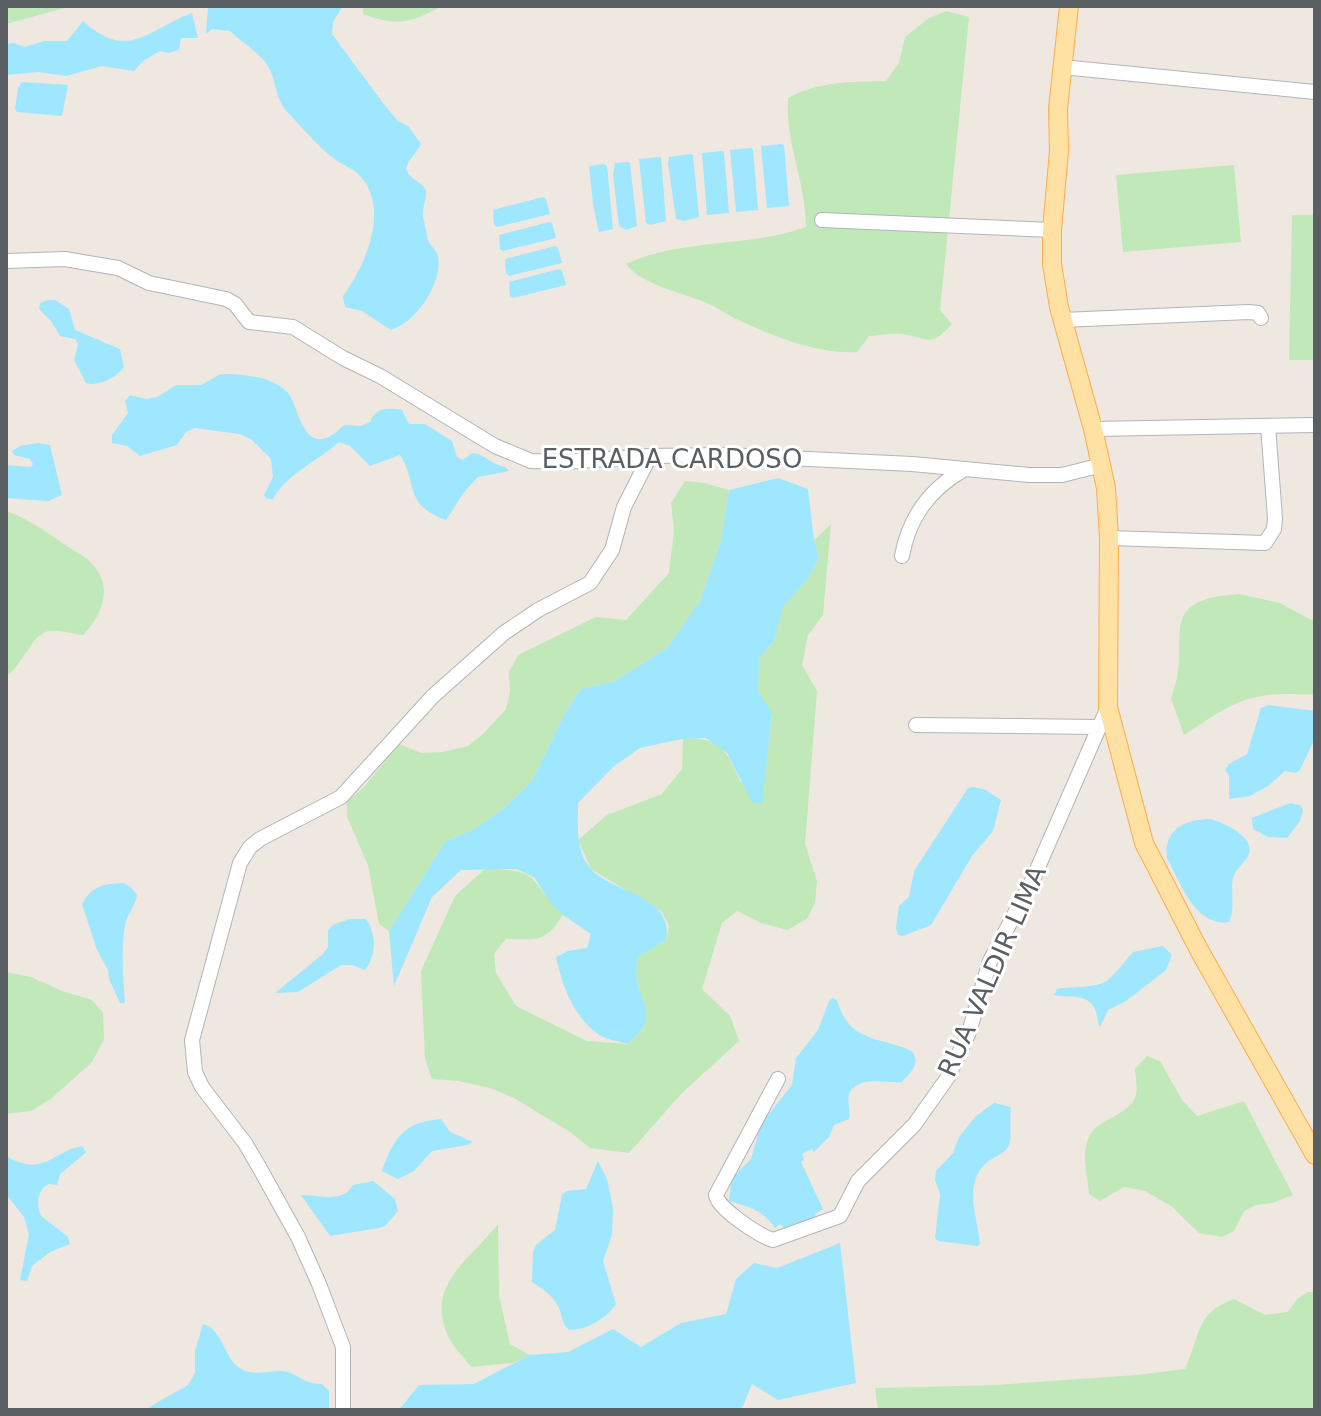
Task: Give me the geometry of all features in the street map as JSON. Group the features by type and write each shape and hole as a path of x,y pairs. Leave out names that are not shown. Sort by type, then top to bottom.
{"main road":[{"path":"1069,6 1062,67 1052,264 1062,320 1093,429 1108,502 1108,707 1144,843 1199,950 1315,1155"}],"street":[{"path":"1062,67 1315,92"},
{"path":"822,220 1052,230"},
{"name":"ESTRADA CARDOSO","path":"6,261 65,259 111,266 149,283 226,299 235,304 249,322 293,327 520,458 564,462 727,455 1062,475 1102,465"},
{"path":"1062,320 1249,312 1258,313 1261,318"},
{"path":"1093,429 1315,425"},
{"path":"1109,538 1265,543 1274,529 1275,518 1268,426"},
{"path":"343,1410 343,1347 319,1284 298,1237 245,1143 202,1087 195,1072 192,1040 240,863 250,847 260,839 330,804 348,791 433,696 504,633 538,610 590,583 612,550 624,507 650,456"},
{"path":"902,556 909,527 925,501 963,470"},
{"name":"RUA VALDIR LIMA","path":"778,1079 716,1195 718,1204 766,1238 781,1238 840,1216 858,1181 923,1114 953,1069 969,1032 990,961 1032,881 1108,707"},
{"path":"916,725 1098,727"}],"green space":[{"path":"6,6 72,6 6,24"},
{"path":"363,6 442,6 421,16 395,22 363,14"},
{"path":"946,11 969,17 940,310 952,324 940,335 932,340 899,334 869,336 857,352 810,347 763,331 706,303 650,282 626,264 670,250 761,238 806,227 803,194 790,131 788,98 824,85 886,81 899,63 905,37 929,18"},
{"path":"1234,165 1241,242 1123,252 1116,175"},
{"path":"1292,215 1315,215 1315,360 1289,360"},
{"path":"685,481 729,490 721,541 700,601 666,649 613,682 581,689 566,711 532,781 502,810 474,829 445,842 389,931 379,924 368,865 347,817 347,802 364,787 399,744 421,753 443,752 468,746 484,733 506,709 510,692 509,672 518,655 596,617 626,620 669,573 674,531 671,503"},
{"path":"6,511 35,525 84,557 96,568 104,588 101,608 83,635 58,631 44,633 6,676"},
{"path":"831,524 823,615 808,635 802,665 817,691 805,844 817,881 815,903 807,919 787,930 761,923 737,911 722,923 702,989 730,1016 739,1041 681,1094 629,1153 590,1148 514,1098 490,1088 432,1079 425,1059 421,971 455,896 485,869 526,874 563,915 545,935 533,939 506,939 494,954 496,973 516,1006 587,1041 628,1044 637,1035 646,1016 637,981 637,957 666,940 669,926 662,912 591,869 578,840 607,815 662,794 682,769 683,739 715,743 726,754 741,783 769,742 772,714 758,691 759,658 774,641 783,607 808,578 819,558 814,540"},
{"path":"1239,594 1280,603 1315,622 1315,695 1274,694 1245,700 1184,735 1171,698 1177,677 1180,627 1184,615 1194,605 1211,598"},
{"path":"6,972 31,977 92,1000 103,1013 104,1039 92,1062 52,1098 31,1111 6,1114"},
{"path":"1147,1056 1160,1061 1182,1100 1197,1116 1244,1101 1293,1195 1244,1211 1234,1231 1222,1237 1199,1233 1171,1206 1145,1191 1124,1187 1100,1201 1089,1194 1085,1160 1088,1139 1098,1126 1133,1102 1137,1091 1135,1069"},
{"path":"498,1224 499,1296 510,1344 530,1355 513,1363 471,1367 448,1336 442,1318 442,1302 454,1274"},
{"path":"1308,1292 1315,1292 1315,1410 878,1410 875,1388 996,1385 1185,1369 1201,1326 1212,1311 1222,1304 1234,1299 1265,1315 1288,1312 1297,1299"}],"water":[{"path":"208,6 343,6 333,22 332,34 386,107 398,121 408,126 421,144 406,169 426,191 423,216 428,240 438,256 438,267 426,300 400,326 391,330 362,311 345,307 343,296 359,269 371,238 374,205 369,190 358,174 329,155 288,113 280,102 269,68 256,53 230,31 212,29 206,34"},
{"path":"192,13 198,38 181,38 179,50 168,53 160,51 143,61 134,71 102,66 66,76 38,72 6,75 6,44 25,47 44,41 67,41 83,21 113,39 138,39"},
{"path":"22,82 68,85 62,116 17,112 18,88"},
{"path":"782,144 789,206 767,208 761,146"},
{"path":"751,148 758,210 736,212 730,150"},
{"path":"722,151 729,213 707,215 702,153"},
{"path":"693,155 699,217 684,221 676,219 668,164 669,157"},
{"path":"661,157 666,221 650,225 646,223 639,159"},
{"path":"615,163 630,163 637,226 626,230 619,226 613,175"},
{"path":"589,166 607,166 613,229 599,232"},
{"path":"543,197 550,214 497,227 494,225 493,210"},
{"path":"549,222 556,238 503,251 500,249 499,235"},
{"path":"555,246 562,263 509,276 506,273 505,259"},
{"path":"559,269 566,285 513,298 510,296 509,282"},
{"path":"55,300 69,309 75,330 120,349 124,367 121,371 102,382 86,383 74,360 78,344 75,339 60,336 39,309 40,303"},
{"path":"221,374 256,377 281,387 291,398 308,434 315,438 324,439 345,425 361,426 382,410 402,410 409,424 425,424 452,441 457,457 463,460 472,453 477,454 509,471 478,477 446,520 432,514 417,500 400,455 370,466 350,446 339,442 294,475 273,499 267,499 264,495 273,477 271,459 251,439 239,434 195,428 186,432 177,445 140,456 127,446 112,443 112,435 128,413 125,401 130,395 146,399 157,397 176,385 201,385"},
{"path":"50,445 62,495 48,501 6,498 6,465 31,467 33,464 30,459 14,455 12,451 20,446"},
{"path":"778,478 808,489 819,558 808,578 783,607 774,641 759,658 758,691 772,713 762,804 752,802 727,753 706,738 682,739 640,748 614,766 578,803 578,838 582,854 591,869 652,904 661,913 666,925 666,940 637,957 637,981 646,1016 637,1035 628,1044 601,1036 589,1027 575,1009 565,989 556,957 568,951 587,948 591,934 550,902 534,877 516,869 461,870 432,897 394,986 389,931 445,842 474,829 502,810 532,781 566,711 581,689 613,682 666,649 700,601 721,541 729,490"},
{"path":"1269,705 1315,711 1315,738 1300,770 1295,773 1285,771 1250,796 1229,799 1229,776 1225,770 1229,764 1247,754 1261,708"},
{"path":"968,788 986,790 1001,800 993,831 972,856 931,925 903,936 898,935 899,906 909,897 914,871"},
{"path":"1290,803 1300,805 1303,810 1300,821 1287,838 1268,837 1253,829 1252,818"},
{"path":"1211,819 1238,832 1250,849 1233,878 1229,922 1217,922 1198,910 1183,890 1167,858 1169,840 1178,828 1193,821"},
{"path":"123,883 137,895 125,925 125,1003 120,1003 97,950 82,904 99,887"},
{"path":"349,919 366,919 372,931 373,952 365,970 341,965 298,992 275,993 323,954 328,947 328,930 333,925"},
{"path":"1163,946 1172,955 1166,970 1126,1001 1108,1010 1100,1027 1095,1009 1086,1000 1054,995 1057,989 1103,983 1133,952"},
{"path":"833,998 857,1031 912,1051 915,1064 902,1082 867,1082 850,1092 849,1119 834,1125 829,1137 814,1152 812,1149 802,1154 804,1160 801,1162 823,1209 815,1214 817,1219 787,1230 780,1224 775,1228 760,1213 729,1201 732,1178 751,1159 761,1124 792,1085 796,1058 818,1030"},
{"path":"994,1103 1011,1107 1010,1138 1007,1148 985,1164 975,1182 973,1192 980,1244 938,1241 935,1238 940,1194 935,1180 936,1171 953,1153 959,1137 976,1116"},
{"path":"441,1119 450,1132 473,1142 432,1151 414,1171 398,1179 382,1171 402,1133 418,1124"},
{"path":"82,1146 86,1152 60,1174 57,1185 44,1187 38,1198 41,1216 67,1236 70,1244 50,1252 32,1266 27,1281 20,1280 29,1234 24,1217 6,1194 6,1156 30,1165 39,1164"},
{"path":"598,1161 607,1179 613,1208 612,1235 603,1261 616,1304 596,1323 569,1330 553,1298 532,1282 533,1252 536,1245 555,1230 562,1195 567,1191 586,1189"},
{"path":"373,1181 395,1199 398,1211 385,1226 379,1228 330,1236 301,1195 337,1197 353,1185"},
{"path":"840,1243 856,1383 778,1400 752,1384 743,1406 738,1410 399,1410 419,1385 474,1384 530,1355 568,1352 613,1329 641,1347 681,1323 726,1314 736,1279 754,1263 777,1268"},
{"path":"203,1324 215,1331 233,1362 243,1370 253,1373 287,1372 322,1384 329,1391 329,1410 144,1410 188,1385 195,1373 195,1351"}]}
